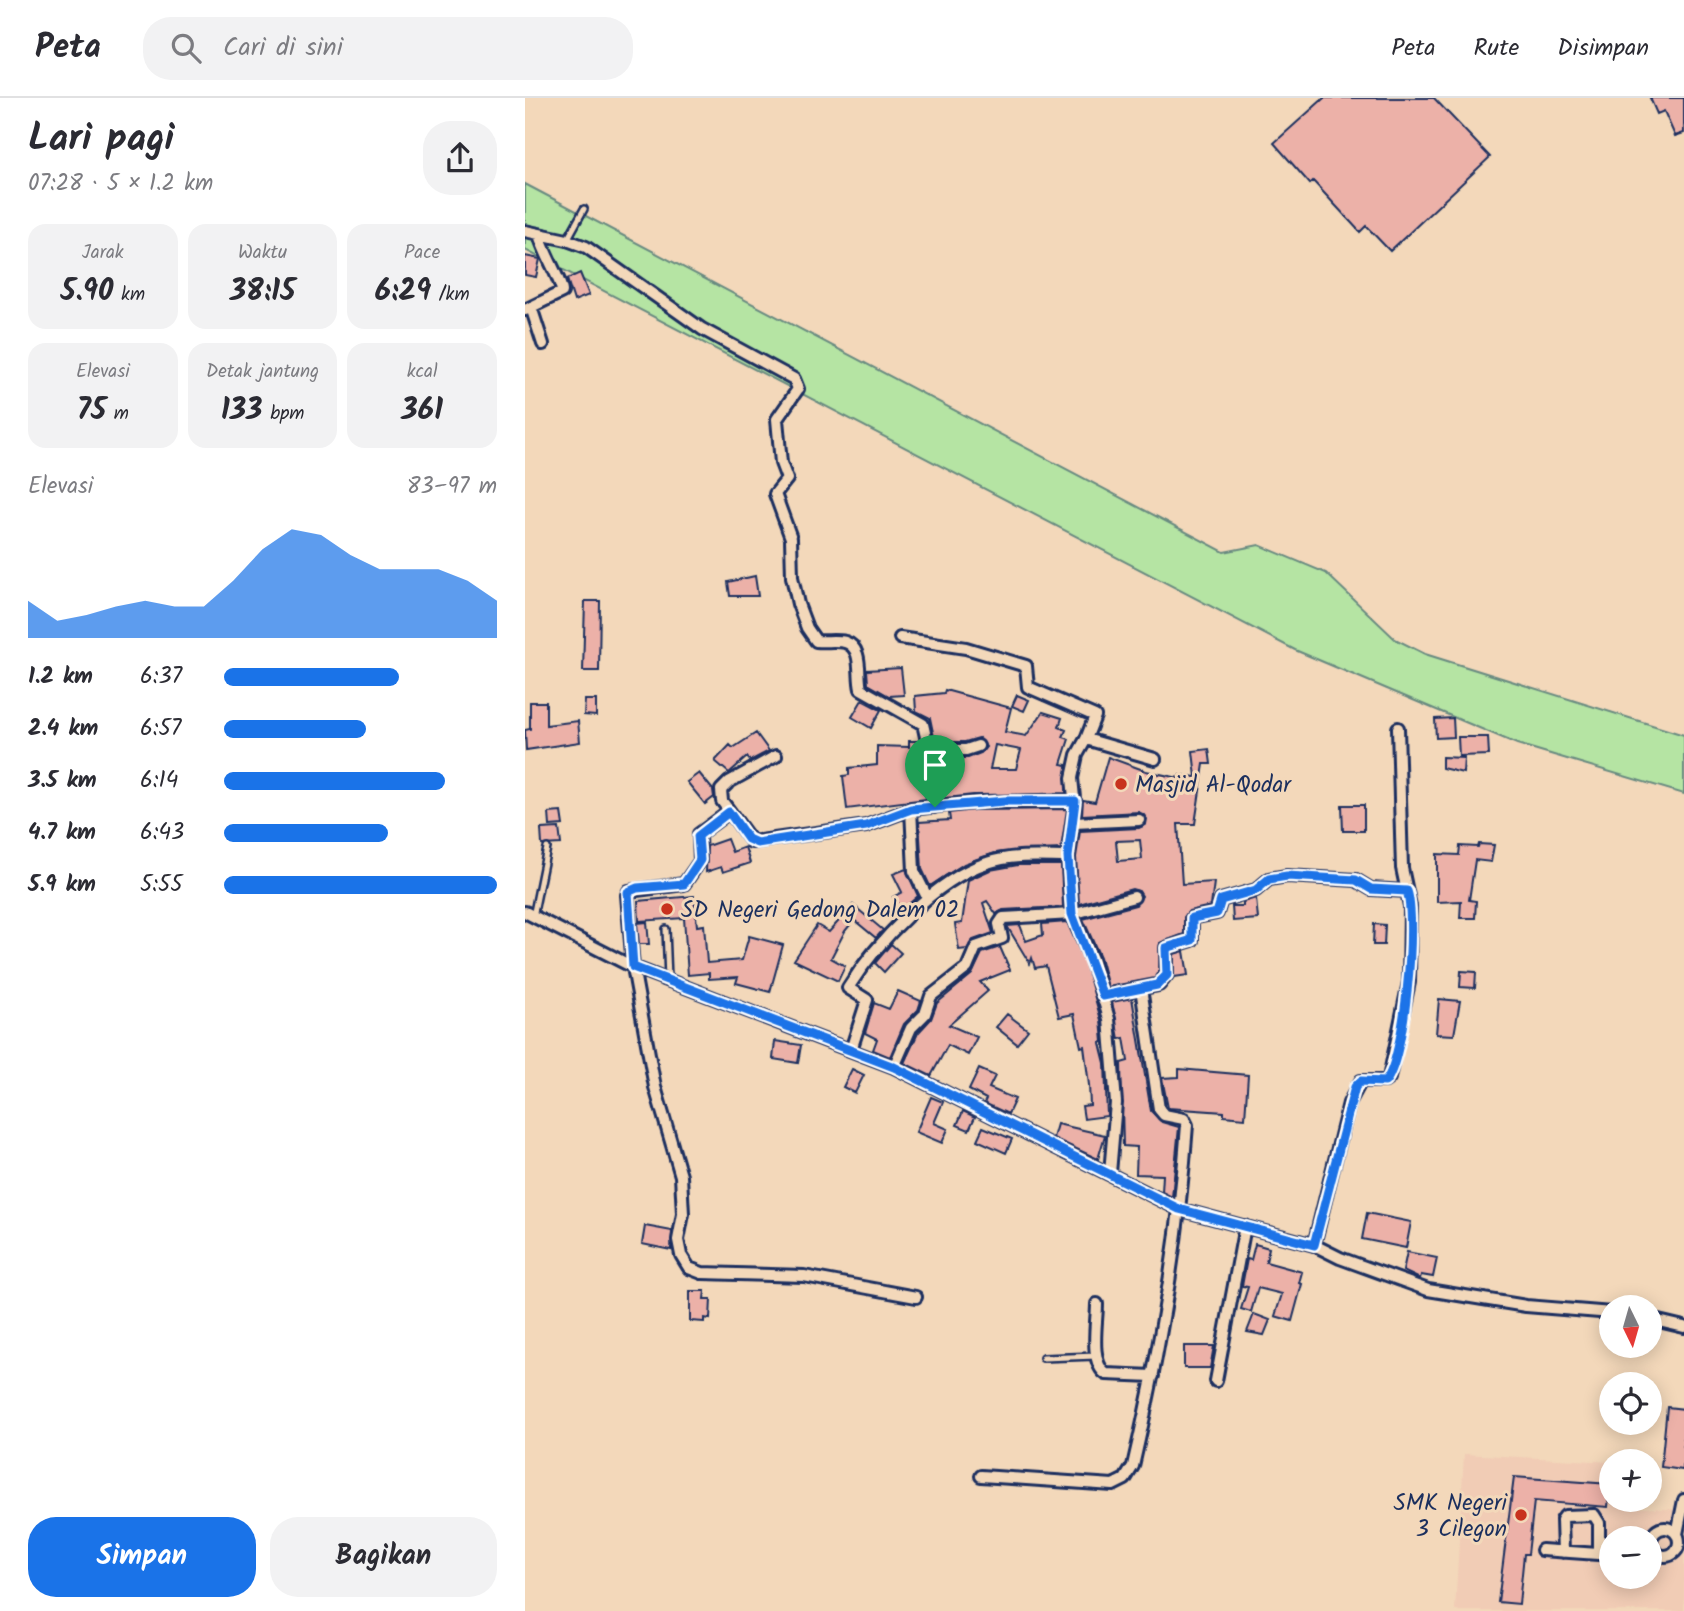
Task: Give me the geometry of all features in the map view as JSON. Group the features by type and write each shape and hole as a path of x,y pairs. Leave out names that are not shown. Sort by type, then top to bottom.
{"street":[{"path":"525,231 567,240 598,254 702,329 797,382 798,389 777,419 781,463 787,479 775,494 790,533 792,577 801,614 816,640 843,642 851,646 858,656 861,689 923,724 929,750 935,807"},
{"path":"539,234 547,260 562,289 559,294 528,309 543,344"},
{"path":"900,638 966,648 1027,666 1028,687 1095,716 1077,755 1072,778 1074,823 1068,857 1072,914 1103,996 1115,1080 1110,1173"},
{"path":"1314,1245 1355,1087 1361,1081 1385,1082 1395,1057 1409,982 1410,906 1402,868 1398,728"},
{"path":"1086,739 1155,759"},
{"path":"929,750 966,750 978,746"},
{"path":"776,756 729,782 721,790 722,801 729,812 748,839 757,843 866,826 911,809 995,801 1075,801"},
{"path":"911,809 914,871 927,897"},
{"path":"729,812 698,836 700,860 684,884 637,888 628,892 633,967 655,1087 678,1157 683,1214 678,1240 681,1255 689,1268 702,1273 804,1276 916,1297"},
{"path":"1074,823 1139,820"},
{"path":"851,1049 867,1000 848,988 872,952 927,897 991,862 1017,857 1068,857"},
{"path":"1103,996 1159,985 1165,979 1166,948 1192,940 1192,918 1217,913 1221,900 1256,890 1269,879 1287,876 1345,879 1356,880 1371,889 1407,891"},
{"path":"894,1067 912,1026 925,1014 931,996 967,968 977,947 1002,938 999,924 1003,918 1072,914 1134,897"},
{"path":"529,914 633,967 894,1067 1179,1209 1314,1245 1340,1258 1428,1290 1526,1306 1599,1312"},
{"path":"981,1476 1098,1486 1119,1483 1133,1466 1153,1376 1179,1209 1186,1123 1184,1119 1160,1111 1141,988"},
{"path":"1216,1381 1245,1226"},
{"path":"1097,1304 1096,1356 1100,1370 1106,1374 1153,1376"},
{"path":"1663,1322 1684,1327"},
{"path":"1677,1534 1662,1528 1653,1535 1651,1545 1663,1556 1671,1555 1678,1548 1677,1534 1684,1500"},
{"path":"1563,1552 1562,1520 1565,1516 1594,1516 1599,1526"},
{"path":"1542,1550 1599,1554"}],"lane":[{"path":"567,240 584,209"},
{"path":"529,914 547,848"},
{"path":"666,929 668,979"},
{"path":"1043,1358 1096,1356"}],"shaded area":[{"name":"SMK Negeri 3 Cilegon","path":"1464,1454 1599,1461 1599,1512 1684,1510 1684,1611 1455,1611","holes":["1514,1477 1536,1479 1528,1554 1507,1552","1502,1561 1523,1563 1519,1604 1498,1601"]}],"green space":[{"path":"525,184 1224,552 1259,545 1326,573 1395,639 1425,654 1684,735 1684,794 1517,744 1295,650 525,250"}],"building":[{"path":"1324,98 1434,98 1490,157 1390,251 1366,226 1360,232 1313,181 1310,184 1274,143"},
{"path":"1650,98 1684,98 1684,133 1675,136 1664,111 1657,114"},
{"path":"525,256 540,259 536,277 525,275"},
{"path":"580,273 589,295 574,301 567,279"},
{"path":"755,576 758,596 730,596 728,582"},
{"path":"585,601 600,601 599,671 583,671"},
{"path":"901,668 904,695 889,696 868,684 867,670"},
{"path":"945,690 1011,708 1005,732 1026,736 1043,712 1062,718 1059,727 1066,730 1063,737 1069,739 1061,764 1067,765 1066,793 942,798 938,758 968,758 981,753 986,747 979,738 965,742 935,742 930,718 916,711 915,696 944,693","holes":["995,745 1021,750 1016,769 990,769"]},
{"path":"1017,695 1029,700 1024,711 1012,706"},
{"path":"585,700 596,700 596,716 584,715"},
{"path":"862,700 881,710 871,728 852,717"},
{"path":"530,702 546,702 546,725 578,721 580,742 526,750 525,730 530,729"},
{"path":"1453,718 1454,737 1436,738 1435,719"},
{"path":"756,733 769,751 750,761 747,757 729,773 715,761 730,745 733,748"},
{"path":"1458,737 1488,737 1489,755 1459,756"},
{"path":"909,741 919,741 926,799 847,809 843,776 849,775 849,768 877,765 877,746 909,747"},
{"path":"1209,749 1211,764 1204,764 1195,824 1178,824 1182,884 1214,882 1211,906 1189,911 1184,917 1184,934 1160,943 1159,972 1155,978 1108,987 1100,957 1083,919 1136,905 1142,896 1139,891 1132,889 1079,904 1076,857 1080,831 1139,828 1146,824 1147,819 1139,812 1082,815 1083,800 1095,802 1108,757 1146,771 1179,778 1180,775 1196,777 1193,751","holes":["1140,840 1142,859 1118,861 1116,841"]},
{"path":"1442,757 1464,758 1463,773 1442,768"},
{"path":"699,773 713,790 714,797 705,804 687,782"},
{"path":"1342,805 1364,805 1364,831 1343,831"},
{"path":"1067,809 1061,849 995,853 964,864 930,886 922,869 919,822 950,820 949,813 974,810"},
{"path":"561,812 563,825 550,826 549,813"},
{"path":"559,828 561,844 542,845 541,829"},
{"path":"727,839 732,852 745,847 750,863 723,872 721,867 706,872 707,846"},
{"path":"1479,844 1494,845 1491,862 1475,860 1469,900 1476,901 1475,918 1460,918 1461,901 1437,902 1437,854 1459,855 1460,846 1478,847"},
{"path":"1018,865 1061,865 1063,907 1003,910 996,914 987,901 983,903 993,933 973,940 967,949 959,950 955,924 962,923 968,880 990,870"},
{"path":"906,869 918,896 903,909 893,897 902,892 893,874"},
{"path":"694,896 697,926 704,925 707,963 742,960 749,936 783,945 770,992 736,983 738,977 709,979 709,973 688,975 684,918 639,921 638,901"},
{"path":"1256,898 1258,919 1233,921 1232,906 1243,906 1243,902"},
{"path":"853,905 883,930 876,938 854,920 831,958 845,966 838,981 794,960 817,925 829,932"},
{"path":"647,922 649,944 639,944 637,923"},
{"path":"1067,922 1085,962 1101,1020 1103,1042 1100,1043 1105,1063 1107,1116 1084,1119 1082,1106 1090,1105 1089,1085 1084,1046 1081,1047 1074,1014 1059,1017 1046,966 1035,968 1032,958 1030,964 1007,926 1020,925 1026,941 1043,935 1042,924"},
{"path":"1374,924 1385,925 1384,945 1373,945"},
{"path":"891,944 901,953 884,972 875,963"},
{"path":"1000,947 1010,970 980,982 988,991 949,1025 977,1037 968,1055 948,1045 931,1076 904,1063 918,1033 931,1019 937,1003 972,974 982,953"},
{"path":"1184,951 1188,975 1174,977 1174,954"},
{"path":"1461,971 1476,972 1475,988 1460,987"},
{"path":"898,991 921,1001 918,1010 904,1024 890,1057 873,1050 877,1039 865,1033 874,1003 889,1009"},
{"path":"1132,998 1151,1111 1162,1122 1179,1127 1172,1197 1162,1192 1163,1175 1136,1174 1137,1147 1123,1146 1121,1063 1128,1061 1124,1038 1119,1039 1112,1002"},
{"path":"1439,999 1460,1001 1454,1035 1436,1034"},
{"path":"1007,1014 1028,1030 1017,1044 996,1027"},
{"path":"775,1041 801,1045 798,1063 773,1059"},
{"path":"852,1069 864,1075 855,1093 843,1087"},
{"path":"979,1069 995,1076 989,1088 1015,1099 1008,1114 984,1103 986,1099 969,1090"},
{"path":"1179,1069 1248,1075 1245,1118 1224,1116 1224,1112 1168,1108 1162,1078 1179,1077"},
{"path":"931,1097 943,1102 934,1123 948,1129 942,1143 916,1132"},
{"path":"963,1111 975,1117 969,1130 957,1125"},
{"path":"1057,1124 1105,1135 1098,1159 1053,1138"},
{"path":"983,1127 1012,1139 1006,1153 977,1140"},
{"path":"1367,1213 1411,1222 1406,1248 1362,1239"},
{"path":"645,1226 672,1231 671,1250 642,1244"},
{"path":"1255,1244 1269,1248 1266,1262 1302,1272 1299,1283 1302,1284 1292,1321 1275,1316 1282,1294 1258,1288 1251,1312 1241,1309 1248,1287 1242,1286 1247,1259 1251,1260"},
{"path":"1407,1252 1437,1258 1433,1277 1421,1275 1420,1279 1403,1271"},
{"path":"690,1291 705,1291 704,1299 711,1299 710,1319 704,1318 704,1322 690,1321"},
{"path":"1254,1314 1270,1320 1264,1335 1247,1332"},
{"path":"1184,1346 1214,1346 1210,1368 1184,1368"},
{"path":"1667,1407 1684,1409 1683,1470 1662,1467"},
{"path":"1514,1477 1599,1483 1599,1506 1534,1501 1528,1554 1524,1554 1519,1604 1498,1602"}],"place":[{"name":"Masjid Al-Qodar","path":"1121,784"},
{"name":"SD Negeri Gedong Dalem 02","path":"667,909"},
{"name":"SMK Negeri 3 Cilegon","path":"1521,1515"}],"route":[{"path":"1075,801 1068,857 1072,914 1103,996 1161,983 1167,975 1166,947 1192,940 1192,918 1217,913 1218,902 1221,900 1256,890 1269,879 1287,876 1345,879 1356,880 1371,889 1407,891 1410,906 1409,982 1395,1057 1385,1082 1365,1080 1357,1083 1355,1087 1332,1167 1314,1245 1179,1209 894,1067 633,967 628,892 637,888 686,883 700,860 698,836 729,812 748,839 757,843 864,826 911,809 935,807 975,802 1075,801"}]}
